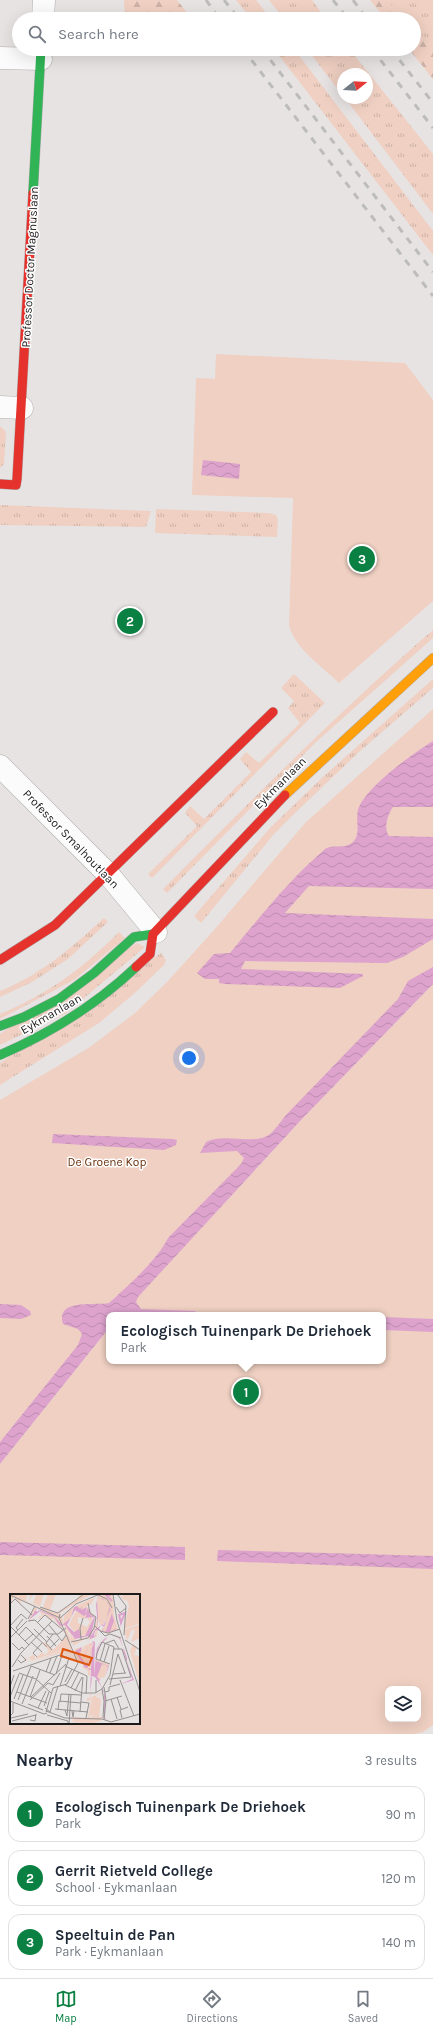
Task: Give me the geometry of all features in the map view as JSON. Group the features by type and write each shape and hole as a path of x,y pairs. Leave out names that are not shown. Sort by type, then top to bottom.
{"street":[{"path":"43,12 44,0"},
{"path":"0,58 20,56"},
{"name":"Professor Doctor Magnuslaan","path":"0,484 16,485 22,408 41,56"},
{"path":"0,407 22,408"},
{"name":"Eykmanlaan","path":"0,1055 36,1039 95,1002 122,980 150,954 154,933 262,818 310,769 433,658"},
{"path":"0,960 55,925 273,712"},
{"name":"Professor Smalhoutlaan","path":"0,766 108,874 154,933"},
{"name":"Eykmanlaan","path":"0,1026 24,1017 59,999 100,968 134,937 154,933"}],"green space":[{"path":"124,0 177,0 186,12 125,12"},
{"path":"236,0 256,0 265,12 245,12"},
{"path":"269,0 312,0 321,12 278,12"},
{"path":"370,0 433,0 433,79 415,56 421,56 421,12 379,12"},
{"path":"371,0 386,0 399,12 380,12"},
{"path":"421,34 433,46 433,79 415,56 421,56"},
{"path":"279,56 299,56 433,231 433,255"},
{"path":"312,56 355,56 365,68 337,68 337,88"},
{"path":"373,79 433,154 433,214 350,104 373,104"},
{"path":"216,354 405,363 433,400 433,601 339,683 303,649 292,634 289,625 293,498 192,495 196,378 215,379"},
{"path":"0,426 6,432 4,464 0,468"},
{"path":"0,505 151,511 146,527 0,525"},
{"path":"156,509 269,513 276,515 278,520 277,537 155,533"},
{"path":"433,630 433,638 315,743 167,893 163,889 329,725"},
{"path":"294,674 325,703 152,878 148,874 197,826 185,813 190,806 204,819 251,772 240,759 246,752 259,763 300,723 288,708 294,701 281,688"},
{"path":"433,679 433,688 359,752 274,834 201,923 194,916 270,828 325,775"},
{"name":"De Groene Kop","path":"433,709 433,974 112,1312 106,1312 106,1319 0,1453 0,1100 90,1047 135,1013 167,982 214,930 306,822"},
{"path":"104,918 108,922 68,959 32,982 0,997 0,991 29,977 43,968 68,950"},
{"path":"119,932 125,938 74,980 0,1019 0,1014 34,998 78,969 92,958"},
{"path":"137,943 145,947 66,1013 0,1045 0,1034"},
{"path":"161,953 166,960 164,965 136,992 99,1023 0,1085 0,1063"},
{"path":"433,984 433,1725 423,1732 414,1734 0,1734 0,1464 106,1332 106,1364 386,1364 386,1312 124,1312 302,1119"}],"water":[{"path":"203,460 240,464 239,479 201,475"},
{"path":"433,741 433,807 393,807 389,813 386,829 389,836 433,837 433,889 309,886 285,913 433,919 433,939 403,957 387,963 245,961 241,969 363,974 363,976 340,988 225,984 219,983 219,979 205,979 197,973 214,954 230,953 263,913 299,874 324,850 331,847 346,846 353,842 356,838 358,830 357,816 359,807 364,798 381,780"},
{"path":"433,967 433,984 302,1119 138,1297 136,1302 141,1309 196,1312 106,1312 106,1332 0,1464 0,1442 78,1345 82,1334 78,1329 63,1324 62,1316 65,1310 78,1305 109,1303 142,1272 157,1255 168,1238 241,1164 244,1158 237,1151 200,1153 206,1142 213,1139 222,1138 257,1139 270,1134 286,1115 398,999 408,981"},
{"path":"53,1134 177,1140 176,1145 164,1150 52,1143"},
{"path":"0,1304 21,1305 30,1311 31,1315 21,1319 0,1318"},
{"path":"386,1317 433,1319 433,1332 386,1330"},
{"path":"0,1542 185,1547 185,1560 0,1555"},
{"path":"218,1550 433,1556 433,1569 217,1561"}],"railway":[{"path":"206,0 215,12"},
{"path":"224,0 233,12"},
{"path":"333,0 342,12"},
{"path":"353,0 362,12"},
{"path":"248,56 433,296"},
{"path":"267,56 433,272"},
{"path":"377,56 433,128"},
{"path":"396,56 433,103"}],"traffic: fast":[{"path":"33,193 41,56"},
{"path":"0,1026 24,1017 59,999 94,973 134,937 153,934"},
{"path":"0,1055 55,1028 105,994 136,967"}],"traffic: slow":[{"path":"285,795 433,658"}],"traffic: jam":[{"path":"0,484 16,485 17,479 33,193"},
{"path":"0,960 55,925 273,712"},
{"path":"136,967 150,954 153,934 285,795"}],"place":[{"name":"Speeltuin de Pan","path":"362,559"},
{"name":"Gerrit Rietveld College","path":"130,621"},
{"name":"Ecologisch Tuinenpark De Driehoek","path":"246,1392"}]}
